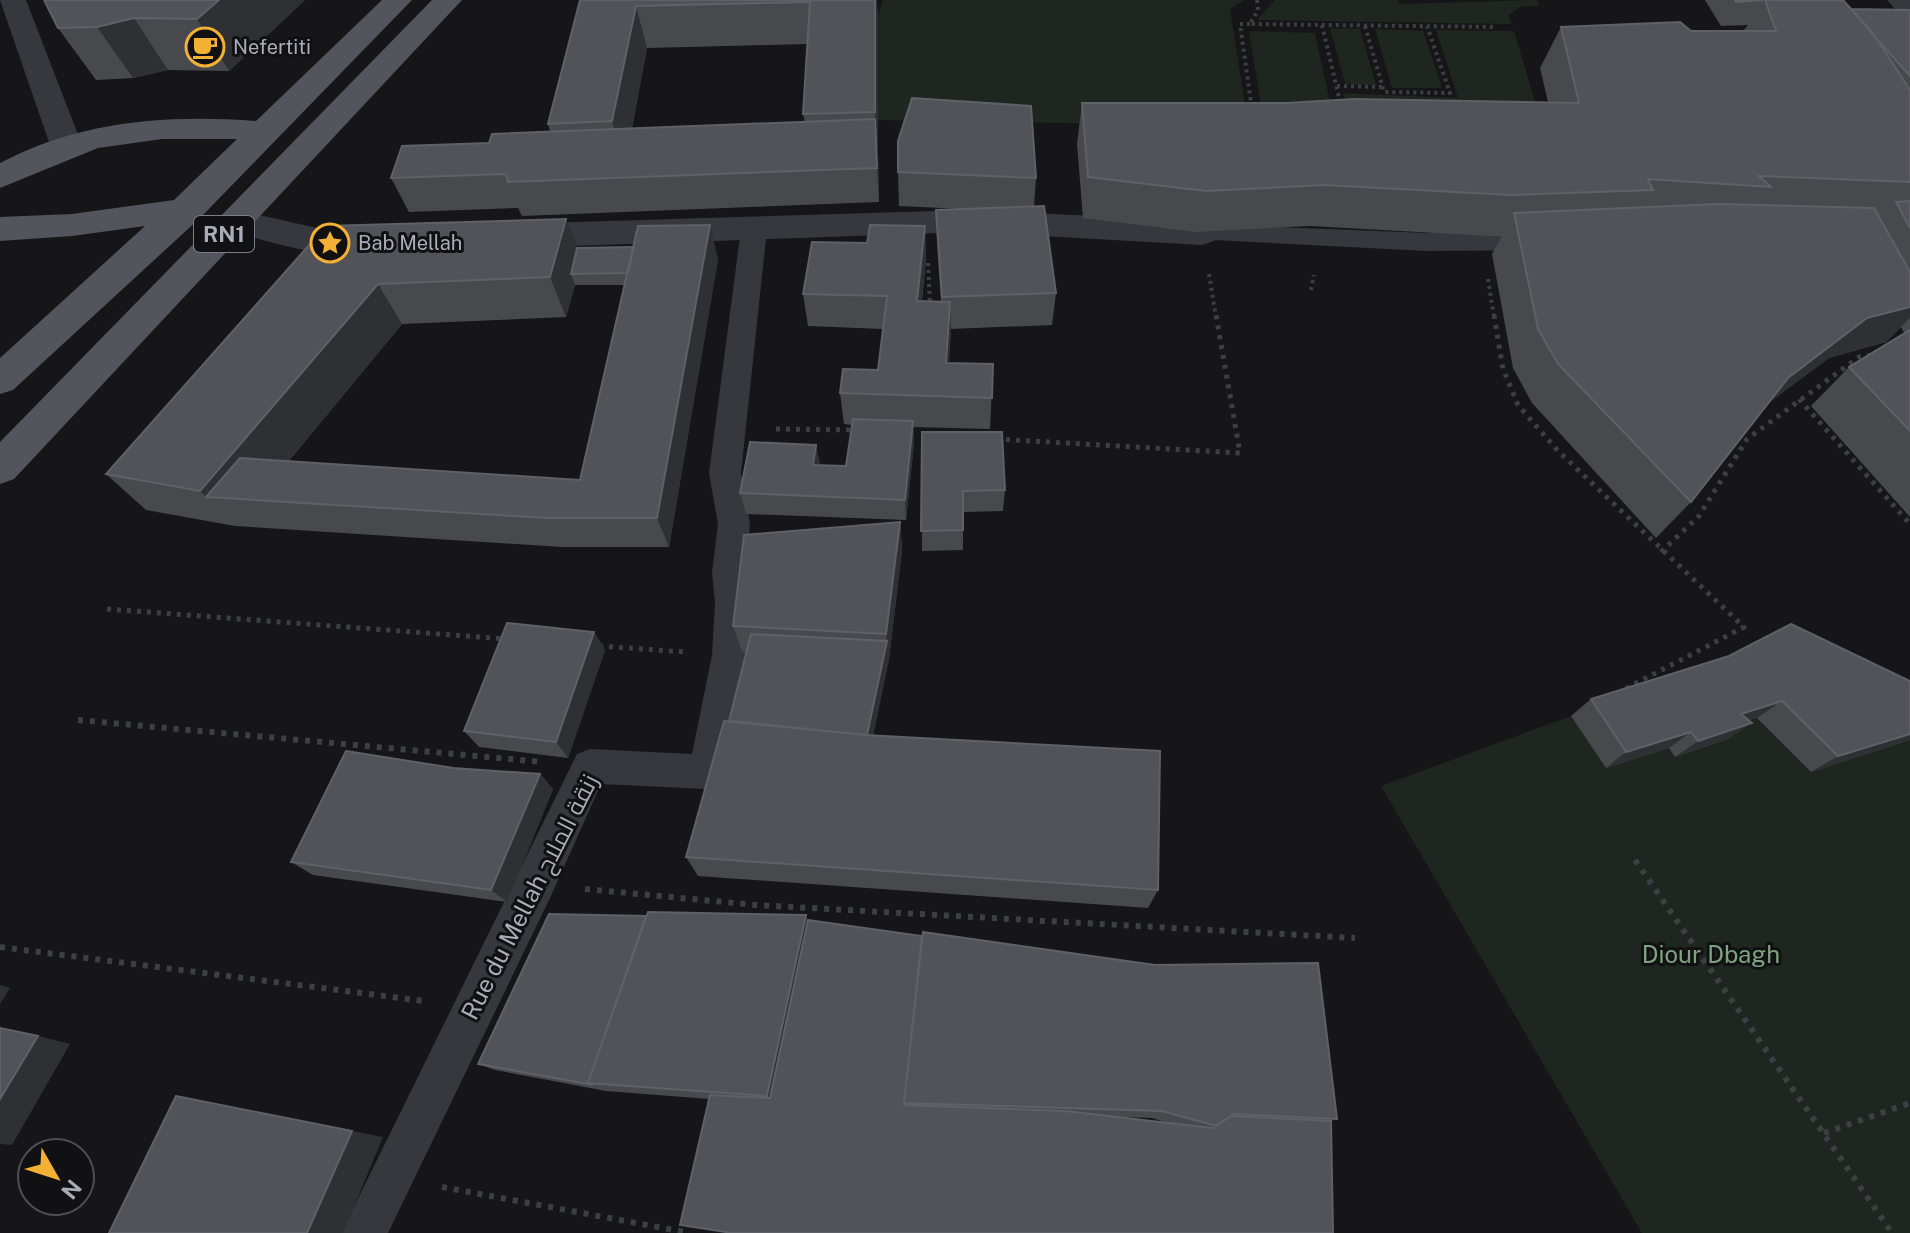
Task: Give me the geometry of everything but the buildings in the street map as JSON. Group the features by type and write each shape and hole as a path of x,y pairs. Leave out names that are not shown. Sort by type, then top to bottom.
{"main road":[{"name":"RN1","path":"5,364 184,210 398,0"},
{"path":"0,229 72,225 184,210 212,202 236,187 431,0"},
{"name":"RN1","path":"0,468 448,0"},
{"path":"0,177 25,162 66,145 103,135 176,126 265,132"}],"street":[{"path":"12,0 66,145"},
{"path":"1901,0 1910,9"},
{"path":"237,221 330,243 408,239"},
{"path":"486,237 970,221 1202,233 1483,242 1578,240"},
{"name":"Rue du Mellah زنقة الملاح","path":"364,1233 536,884 590,766 707,772 729,655 732,603 729,573 734,524 725,473 754,229"}],"path":[{"path":"1250,24 1258,10 1257,0"},
{"path":"1252,112 1240,24 1493,27"},
{"path":"1322,25 1343,114"},
{"path":"1365,26 1384,92 1450,93 1427,26"},
{"path":"1337,86 1383,87"},
{"path":"927,222 930,312"},
{"path":"984,439 1240,453 1202,233"},
{"path":"1483,242 1503,369 1518,405 1558,451 1661,552 1744,627 1613,695"},
{"path":"1661,552 1699,516 1747,439 1859,357 1874,355"},
{"path":"1799,399 1910,524"},
{"path":"728,429 860,430"},
{"path":"107,609 522,640"},
{"path":"585,645 729,655"},
{"path":"78,720 590,766"},
{"path":"1635,860 1892,1233"},
{"path":"536,884 756,905 1355,938"},
{"path":"0,947 474,1007"},
{"path":"1824,1133 1910,1103"},
{"path":"390,1177 690,1233"}],"green space":[{"path":"883,0 1244,0 1230,9 1247,117 1350,118 1343,93 1458,98 1436,30 1514,31 1544,131 878,120 878,16"},
{"path":"1275,0 1398,0 1400,4 1537,0 1539,6 1521,6 1508,16 1512,24 1257,20"},
{"path":"1330,28 1360,29 1376,85 1345,84"},
{"path":"1375,29 1423,31 1442,88 1392,88"},
{"path":"1249,31 1315,33 1331,107 1261,105"},
{"name":"Diour Dbagh","path":"1571,716 1606,767 1669,748 1676,757 1717,730 1757,718 1811,771 1910,740 1910,1233 1642,1233 1381,786"}],"place":[{"name":"Nefertiti","path":"205,47"},
{"name":"Bab Mellah","path":"330,243"}]}
